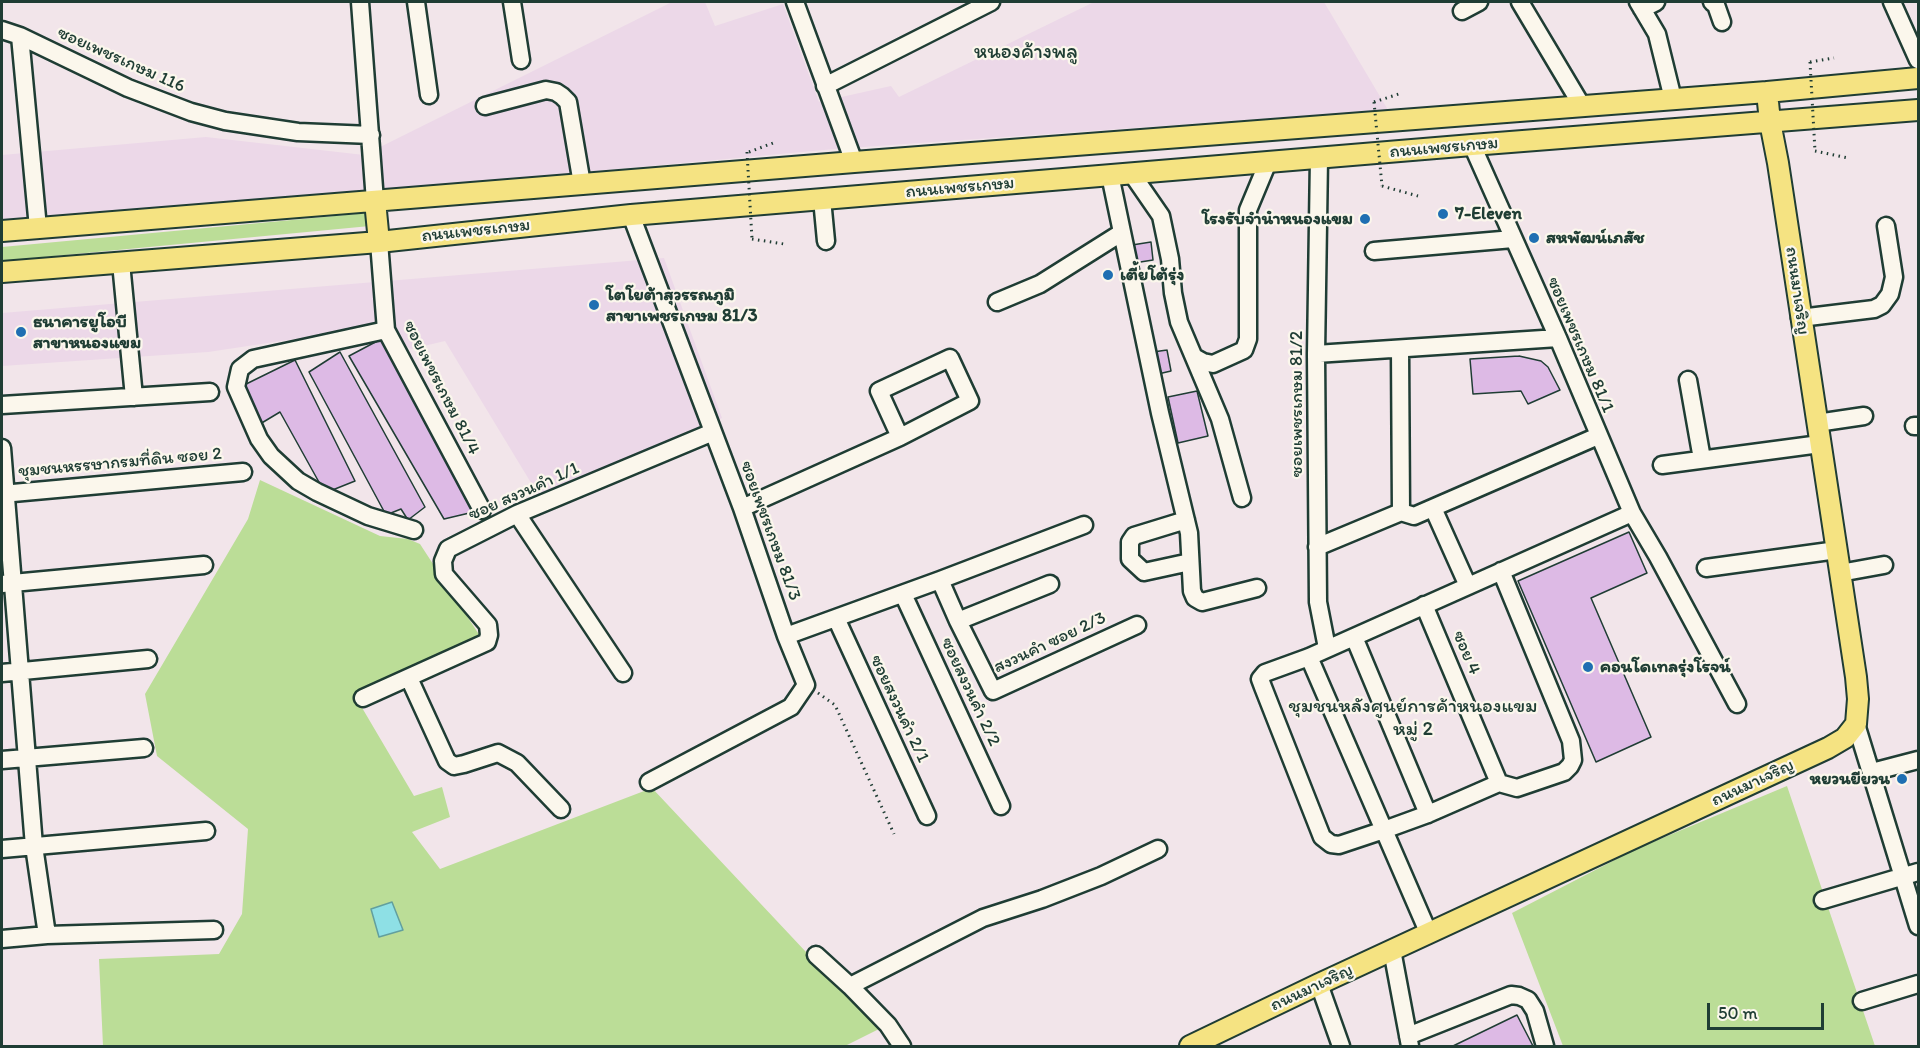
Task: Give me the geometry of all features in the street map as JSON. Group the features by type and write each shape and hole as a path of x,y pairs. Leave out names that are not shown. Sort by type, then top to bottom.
{"main road":[{"name":"ถนนเพชรเกษม","path":"2,231 854,162 1767,92 1918,78"},
{"name":"ถนนมาเจริญ","path":"1190,1047 1319,984 1828,748 1845,738 1856,724 1858,699 1856,677 1767,92"},
{"name":"ถนนเพชรเกษม","path":"2,272 379,242 631,215 1472,145 1918,111"},
{"path":"375,201 379,242"}],"street":[{"path":"360,2 375,201"},
{"path":"416,2 429,95"},
{"path":"512,2 521,60"},
{"path":"795,2 854,162"},
{"path":"825,86 991,2"},
{"path":"1462,11 1479,2"},
{"path":"1520,2 1582,106"},
{"path":"1712,2 1722,22"},
{"path":"1645,4 1657,34 1673,99"},
{"path":"1899,5 1918,60"},
{"name":"ซอยเพชรเกษม 116","path":"2,30 20,36 128,88 191,112 225,121 298,132 370,135"},
{"path":"20,36 38,228"},
{"path":"485,106 546,90 562,96 568,102 582,184"},
{"name":"ซอยเพชรเกษม 81/1","path":"1472,145 1558,338 1632,513 1737,704"},
{"name":"ซอยเพชรเกษม 81/2","path":"1319,158 1316,354 1317,547 1318,602 1327,648"},
{"path":"1194,357 1213,364 1244,350 1248,339 1248,210 1268,162"},
{"path":"1132,174 1161,216 1179,322 1220,419 1242,498"},
{"path":"1110,176 1186,520 1190,543 1192,591 1195,598 1202,602 1257,588"},
{"path":"822,199 826,241"},
{"name":"ซอยเพชรเกษม 81/3","path":"631,215 806,685"},
{"path":"1800,318 1874,309 1882,305 1890,294 1894,277 1886,226"},
{"path":"997,302 1040,284 1121,233"},
{"path":"1374,251 1513,238"},
{"name":"ซอยเพชรเกษม 81/4","path":"379,242 386,330 482,510"},
{"path":"121,263 134,397"},
{"path":"386,330 253,359 240,369 236,387 259,439 272,456 298,481 368,516 414,530"},
{"path":"1316,354 1558,338"},
{"path":"1400,349 1401,512"},
{"path":"742,508 900,437 970,401 950,358 879,391 900,437"},
{"path":"1688,380 1702,459"},
{"path":"2,405 210,392"},
{"path":"1817,423 1864,417"},
{"name":"ซอย สงวนคำ 1/1","path":"409,678 487,642 488,625 444,574 443,561 448,549 518,514 713,432"},
{"path":"1317,547 1401,512 1414,516 1598,436"},
{"path":"1662,465 1820,444"},
{"path":"2,448 7,583 20,671 34,846 47,935"},
{"name":"ชุมชนหรรษากรมที่ดิน ซอย 2","path":"3,494 243,471"},
{"path":"1433,508 1468,586"},
{"path":"1500,572 1572,741 1573,760 1564,772 1517,788 1499,783 1428,814 1384,830 1339,844 1331,844 1322,837 1260,679 1265,673 1309,657 1632,513"},
{"path":"518,514 623,673"},
{"path":"1186,520 1134,536 1130,542 1131,559 1144,572 1190,562"},
{"path":"786,636 1083,525"},
{"path":"1706,568 1837,550"},
{"path":"7,583 204,565"},
{"path":"1840,573 1884,565"},
{"name":"สงวนคำ ซอย 2/3","path":"940,580 993,691 1137,625"},
{"path":"958,621 1050,584"},
{"name":"ซอยสงวนคำ 2/2","path":"903,594 1001,806"},
{"name":"ซอย 4","path":"1424,605 1499,783"},
{"name":"ซอยสงวนคำ 2/1","path":"836,618 927,816"},
{"path":"1354,637 1428,814"},
{"path":"1309,657 1429,934"},
{"path":"2,673 148,659"},
{"path":"363,698 409,678 447,761 454,766 498,753 518,763 561,809"},
{"path":"649,782 791,707 806,685"},
{"path":"1856,724 1911,874 1918,926"},
{"path":"2,760 144,748"},
{"path":"1872,772 1918,760"},
{"path":"2,849 206,831"},
{"path":"850,986 983,918 1042,899 1101,876 1158,849"},
{"path":"1823,900 1911,874"},
{"path":"2,939 47,935 214,930"},
{"path":"1392,950 1414,1041 1511,995 1528,1000 1535,1011 1545,1047"},
{"path":"816,955 888,1025 902,1047"},
{"path":"1319,984 1341,1047"},
{"path":"1862,1001 1918,984"}],"path":[{"path":"1834,58 1810,62 1815,151 1848,158"},
{"path":"1402,93 1374,102 1382,186 1418,196"},
{"path":"773,143 747,153 752,239 784,244"},
{"path":"806,685 835,705 894,834"}],"shaded area":[{"path":"672,2 705,2 715,26 783,4 819,102 891,86 899,97 1094,2 1324,2 1388,110 835,149 366,192 2,222 2,155 206,137 364,155"},
{"path":"664,258 722,418 539,496 445,341 411,349 375,327 208,352 2,366 2,313"}],"green space":[{"path":"367,213 370,226 2,261 2,247"},
{"path":"260,480 380,536 408,539 420,544 480,636 361,706 414,796 442,787 450,817 412,832 440,869 652,788 881,1028 845,1046 103,1046 99,959 219,954 242,914 248,829 157,756 145,694 248,519"},
{"path":"1787,786 1875,1046 1563,1046 1512,913 1636,849"}],"water":[{"path":"392,902 403,930 379,937 371,909"}],"building":[{"path":"1151,242 1153,260 1134,263 1132,245"},
{"path":"383,338 482,510 444,519 349,356"},
{"path":"1167,350 1171,371 1158,374 1153,352"},
{"path":"340,352 425,507 408,520 401,509 386,515 309,372"},
{"path":"1519,356 1541,361 1548,367 1560,390 1528,404 1521,391 1473,394 1470,359"},
{"path":"295,360 355,481 325,493 280,412 260,424 240,387"},
{"path":"1197,391 1208,436 1178,443 1168,397"},
{"name":"คอนโดเทลรุ่งโรจน์","path":"1629,532 1647,573 1591,598 1651,737 1596,762 1518,581"},
{"path":"1517,1015 1533,1046 1453,1046"}],"place":[{"name":"7-Eleven","path":"1443,214"},
{"name":"โรงรับจำนำหนองแขม","path":"1365,219"},
{"name":"สหพัฒน์เภสัช","path":"1534,238"},
{"name":"เตี้ยโต้รุ่ง","path":"1108,275"},
{"name":"โตโยต้าสุวรรณภูมิ สาขาเพชรเกษม 81/3","path":"594,305"},
{"name":"ธนาคารยูโอบี สาขาหนองแขม","path":"21,332"},
{"name":"คอนโดเทลรุ่งโรจน์","path":"1588,667"},
{"name":"หยวนยียวน","path":"1902,779"}],"district":[{"name":"หนองค้างพลู","path":"1026,53"},
{"name":"ชุมชนหลังศูนย์การค้าหนองแขม หมู่ 2","path":"1413,718"}]}
